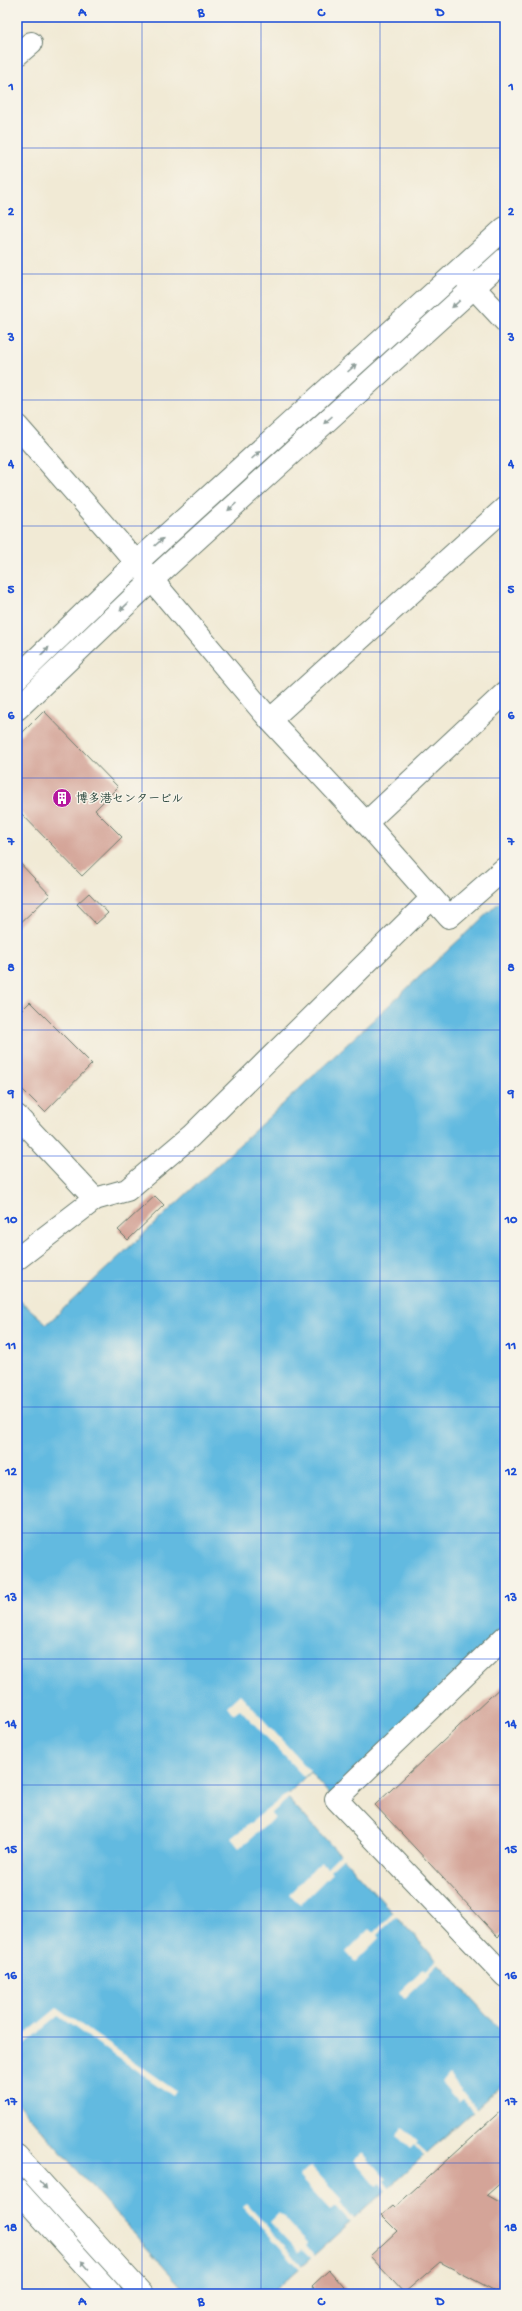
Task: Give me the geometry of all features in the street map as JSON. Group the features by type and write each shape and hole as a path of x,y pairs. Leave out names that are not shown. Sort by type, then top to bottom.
{"street":[{"path":"17,678 136,563 460,271 505,228"},
{"path":"17,709 152,580 505,259"},
{"path":"460,271 505,321"},
{"path":"17,426 152,580 270,720 366,823 449,917 505,868"},
{"path":"270,720 505,508"},
{"path":"366,823 505,693"},
{"path":"17,1259 95,1199 127,1190 191,1136 432,898"},
{"path":"17,1116 95,1199"},
{"path":"505,1637 336,1799 505,1976"},
{"path":"17,2156 142,2294"},
{"path":"17,2190 111,2294"}],"water":[{"path":"505,897 505,1626 330,1795 310,1772 286,1796 505,2035 505,2082 271,2294 188,2294 17,2103 17,1298 47,1324"}],"pier":[{"path":"240,1694 310,1771 304,1777 240,1709 233,1714 227,1706"},
{"path":"287,1794 290,1797 272,1813 275,1818 239,1848 231,1838"},
{"path":"341,1853 344,1857 330,1870 332,1873 300,1905 289,1894 321,1862 327,1867"},
{"path":"394,1912 398,1915 377,1935 379,1938 355,1962 346,1952 370,1928 374,1932"},
{"path":"437,1960 440,1962 429,1973 430,1975 405,1999 399,1992 424,1968 426,1970"},
{"path":"57,2008 176,2091 173,2096 58,2016 17,2050 17,2041"},
{"path":"449,2075 477,2109 474,2112 463,2100 459,2103 441,2082"},
{"path":"403,2127 418,2141 416,2143 428,2154 425,2157 414,2145 410,2149 396,2135"},
{"path":"363,2153 386,2179 384,2181 390,2189 387,2192 380,2184 377,2187 354,2160"},
{"path":"311,2166 342,2200 340,2202 355,2220 351,2223 336,2206 330,2211 299,2177"},
{"path":"246,2203 293,2255 302,2267 300,2269 242,2206"},
{"path":"279,2213 308,2244 306,2246 314,2256 311,2259 302,2250 299,2253 270,2222"}],"building":[{"name":"博多港センタービル","path":"44,711 118,787 95,810 122,837 82,876 17,809 17,738"},
{"path":"17,860 50,895 17,926"},
{"path":"89,893 108,913 96,924 77,904"},
{"path":"30,1002 92,1064 45,1112 17,1084 17,1015"},
{"path":"155,1196 164,1205 128,1240 118,1230"},
{"path":"505,1683 505,1930 498,1937 375,1805"},
{"path":"505,2107 505,2179 487,2195 505,2205 505,2294 501,2294 440,2262 404,2293 370,2256 397,2231 381,2215 393,2205 395,2207"},
{"path":"329,2270 350,2294 319,2294 312,2286"}],"place":[{"name":"博多港センタービル","path":"62,798"}]}
